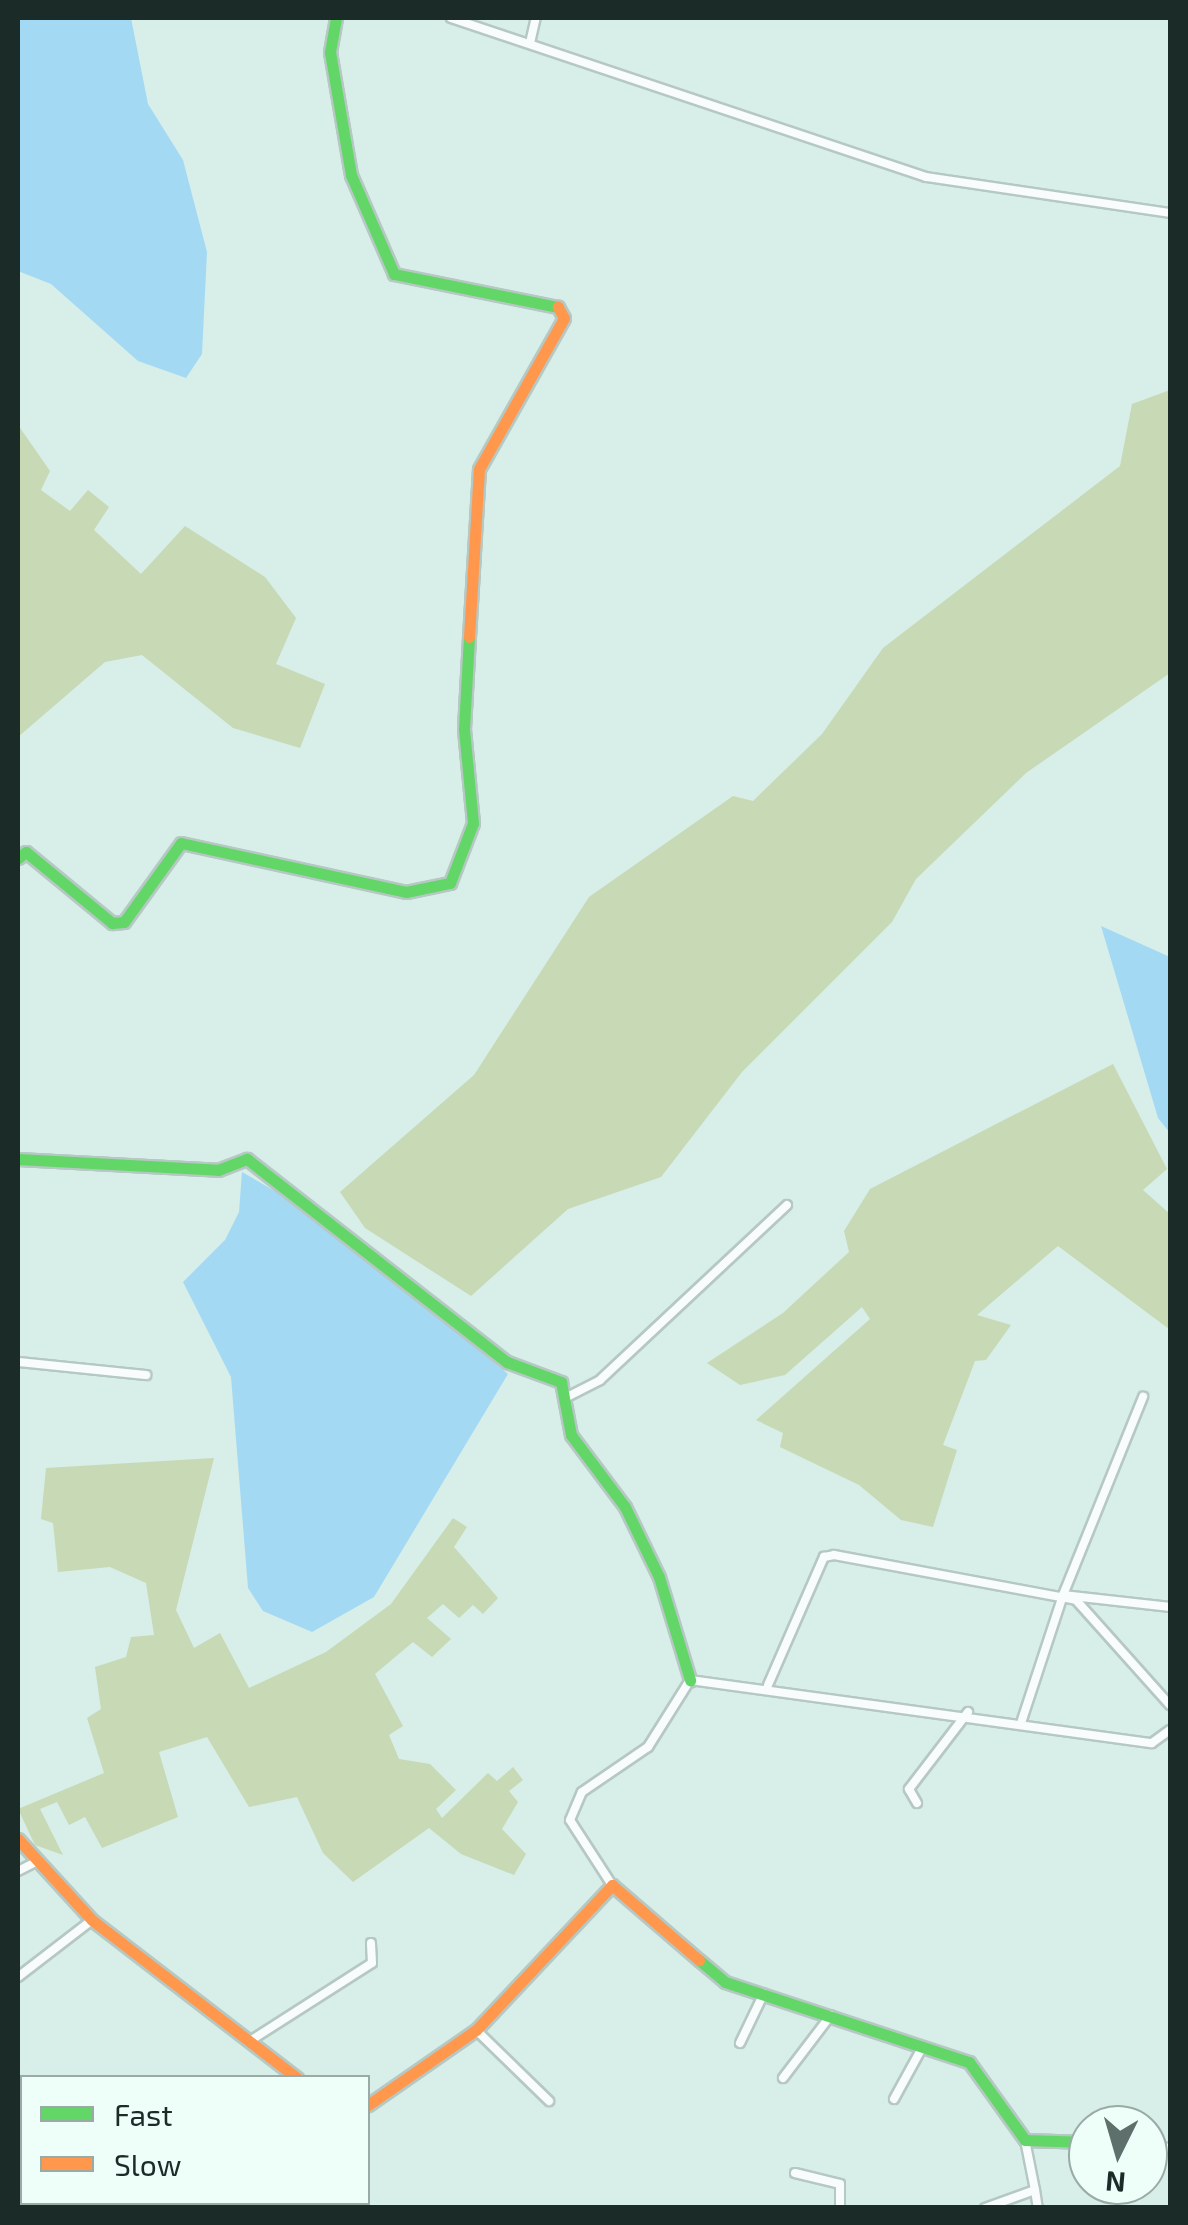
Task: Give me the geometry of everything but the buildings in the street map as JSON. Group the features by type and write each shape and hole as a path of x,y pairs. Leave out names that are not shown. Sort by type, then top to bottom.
{"street":[{"path":"18,858 26,852 112,923 124,922 181,842 406,892 450,883 462,853 473,823 464,729 480,469 564,318 554,300 394,274 351,175 330,52 336,18"},
{"path":"451,18 926,177 1170,213"},
{"path":"530,43 536,18"},
{"path":"18,1160 218,1170 246,1158 507,1362 561,1382 567,1397 571,1436 625,1507 659,1577 690,1680 648,1746 582,1792 570,1820 612,1885 725,1982 766,1991 968,2062 1025,2140 1038,2208"},
{"path":"567,1397 600,1380 787,1205"},
{"path":"18,1362 146,1375"},
{"path":"1022,1720 1062,1595 1142,1397"},
{"path":"768,1685 824,1557 1062,1595 1170,1607"},
{"path":"1062,1595 1170,1705"},
{"path":"690,1680 768,1685 968,1712 1152,1744 1170,1730"},
{"path":"917,1804 909,1789 968,1712"},
{"path":"18,1839 92,1920 253,2039 294,2075"},
{"path":"18,1871 38,1861"},
{"path":"370,2104 476,2030 612,1885"},
{"path":"18,1977 92,1920"},
{"path":"253,2039 372,1963 371,1943"},
{"path":"740,2043 766,1991"},
{"path":"783,2078 832,2015"},
{"path":"476,2030 549,2101"},
{"path":"894,2099 923,2046"},
{"path":"1025,2140 1068,2141"},
{"path":"795,2173 840,2184 840,2208"},
{"path":"985,2208 1036,2190"}],"green space":[{"path":"1170,390 1170,673 1026,773 916,879 892,922 742,1072 661,1177 568,1209 471,1296 365,1228 340,1192 474,1075 589,897 733,796 753,801 822,734 883,648 1120,466 1132,404"},
{"path":"18,425 50,471 41,490 70,511 88,490 109,507 94,530 141,574 185,526 265,577 296,618 276,664 325,684 300,748 233,728 142,655 105,662 18,737"},
{"path":"1113,1064 1167,1169 1143,1190 1170,1214 1169,1329 1058,1246 977,1315 1011,1325 986,1360 975,1361 943,1445 957,1450 933,1527 901,1520 859,1485 780,1447 783,1433 756,1420 870,1319 862,1307 785,1375 740,1385 707,1363 783,1313 849,1252 844,1231 870,1189"},
{"path":"214,1458 176,1610 194,1648 220,1633 249,1688 326,1652 391,1604 453,1518 467,1527 454,1547 498,1598 483,1614 473,1605 459,1618 443,1604 427,1618 451,1639 432,1657 413,1642 375,1674 403,1726 389,1735 399,1759 430,1764 456,1790 436,1809 442,1818 488,1773 497,1781 513,1767 523,1780 509,1791 518,1802 502,1829 526,1854 514,1875 461,1854 429,1828 353,1882 323,1853 297,1797 249,1807 207,1737 159,1752 178,1817 102,1848 85,1817 69,1825 57,1802 40,1809 63,1855 35,1845 18,1809 104,1773 87,1718 101,1709 95,1667 126,1657 131,1637 154,1635 146,1583 110,1567 58,1572 53,1523 41,1519 46,1468"}],"water":[{"path":"18,18 131,18 148,104 183,160 207,252 202,354 186,378 138,361 51,284 18,271"},
{"path":"1101,926 1170,957 1170,1133 1158,1118"},
{"path":"242,1172 313,1213 508,1374 374,1597 312,1632 263,1611 248,1588 231,1377 183,1282 225,1240 239,1212"}],"traffic: fast":[{"path":"336,18 330,52 351,175 394,274 558,307"},
{"path":"18,858 26,852 112,923 124,922 181,843 406,892 450,883 473,823 464,729 469,637"},
{"path":"18,1159 218,1170 247,1159 507,1362 561,1382 571,1435 625,1507 659,1577 690,1680"},
{"path":"699,1960 725,1982 969,2062 1025,2140 1068,2141"}],"traffic: slow":[{"path":"469,637 479,469 564,318 558,307"},
{"path":"18,1839 92,1920 293,2075"},
{"path":"370,2104 476,2030 612,1885 699,1960"}]}
